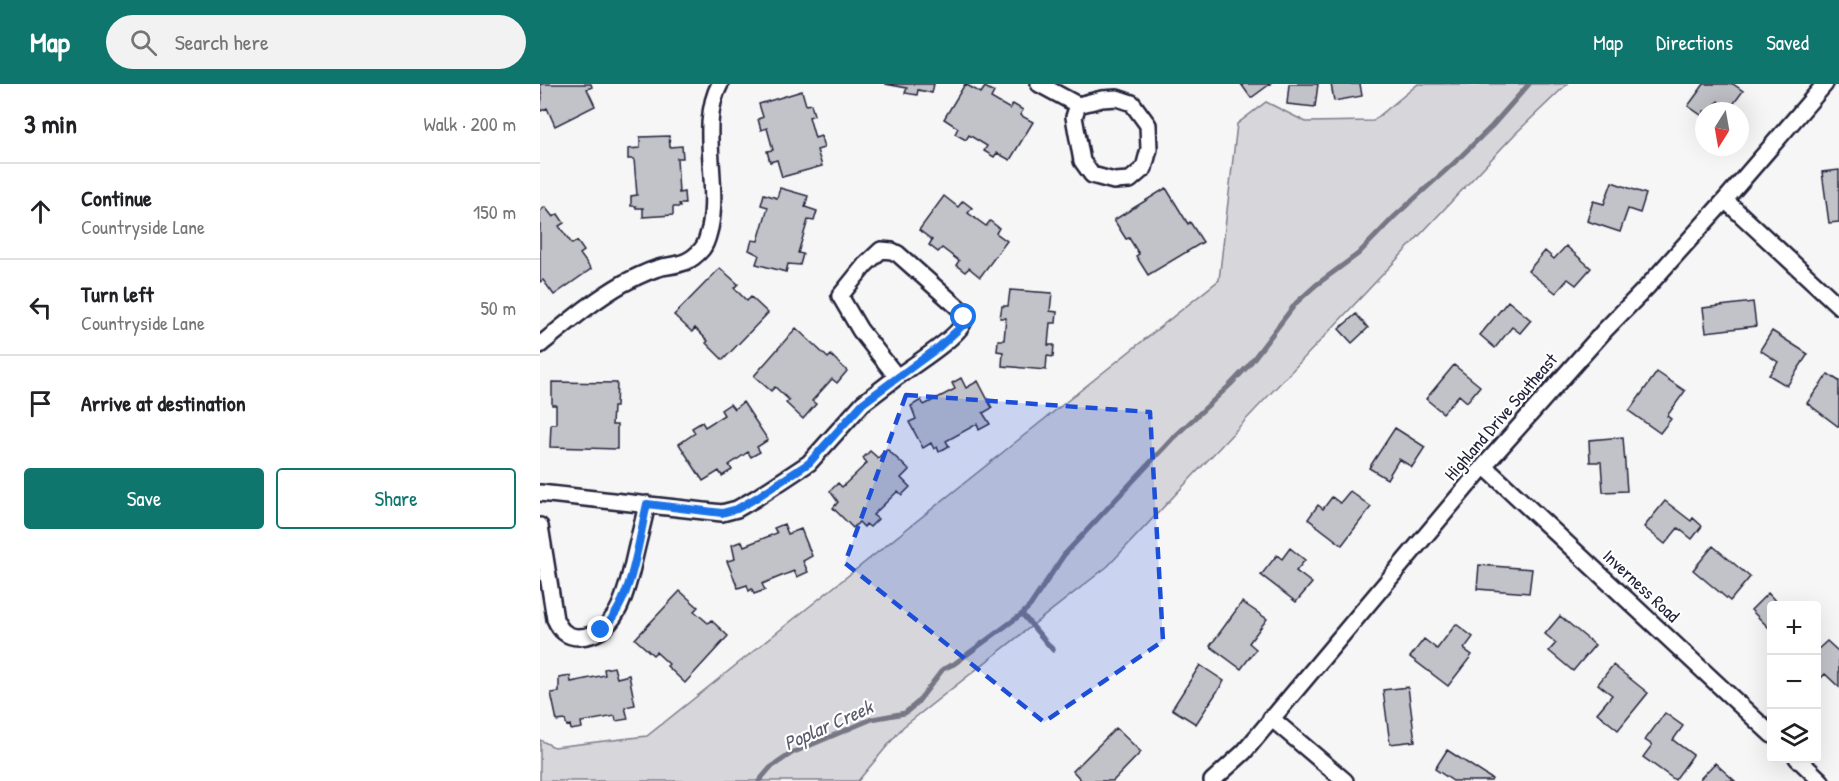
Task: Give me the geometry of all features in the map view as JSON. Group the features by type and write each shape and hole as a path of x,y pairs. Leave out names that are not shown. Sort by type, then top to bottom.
{"street":[{"path":"540,345 575,316 623,283 663,267 678,266 702,248 708,237 712,216 714,176 710,150 712,107 720,84"},
{"path":"1039,84 1078,105 1117,98 1132,103 1148,125 1149,149 1144,168 1130,180 1114,181 1092,175 1082,161 1074,117 1078,105"},
{"name":"Highland Drive Southeast","path":"1212,781 1244,752 1484,466 1725,200 1825,84"},
{"path":"1725,200 1839,306"},
{"path":"540,493 722,513 737,509 809,463 863,403 955,333 963,325 964,317 961,310 898,254 881,250 865,265 840,296 860,330 897,377"},
{"name":"Inverness Road","path":"1484,466 1767,730"},
{"path":"540,526 555,619 560,629 568,636 592,636 610,622 625,598 647,504"},
{"path":"1271,718 1345,781"},
{"path":"1801,763 1821,781"}],"highlighted area":[{"path":"906,395 1150,412 1163,641 1044,722 845,563"}],"shaded area":[{"path":"1418,84 1567,84 1515,134 1108,566 903,727 858,781 540,781 540,740 554,747 647,736 1219,280 1237,124 1266,102 1306,122 1373,121"}],"building":[{"path":"540,84 591,84 592,87 587,89 595,106 555,126 547,108 541,111"},
{"path":"885,84 934,84 932,93 918,90 917,95 905,93 907,88"},
{"path":"965,84 981,93 985,87 994,92 991,98 1010,109 1013,104 1023,110 1020,115 1033,122 1010,160 997,153 994,157 984,151 987,146 969,135 966,140 955,134 958,128 944,119"},
{"path":"1241,84 1270,84 1251,98"},
{"path":"1289,84 1318,84 1315,107 1287,104"},
{"path":"1331,84 1360,84 1362,96 1334,101"},
{"path":"1704,84 1733,84 1743,91 1735,102 1695,102 1695,111 1688,106"},
{"path":"802,91 806,105 811,104 814,115 809,117 815,138 821,136 824,148 817,150 822,166 782,177 777,160 770,162 767,151 773,150 767,128 761,130 758,119 763,117 759,104"},
{"path":"669,136 670,147 682,146 683,158 677,158 679,193 684,192 685,204 673,207 673,215 643,217 643,208 631,206 631,196 637,195 634,159 628,159 628,149 640,148 640,137"},
{"path":"1839,170 1839,222 1829,223 1822,172"},
{"path":"1612,182 1646,194 1640,213 1628,209 1620,232 1587,221 1593,201 1604,204"},
{"path":"780,188 808,196 805,207 817,211 814,221 808,220 798,253 803,254 800,265 788,264 786,272 756,264 759,255 749,250 752,240 758,241 768,207 761,205 764,194 777,198"},
{"path":"1166,188 1188,224 1190,222 1203,242 1148,275 1136,256 1139,254 1114,220"},
{"path":"944,196 958,207 963,201 972,208 968,213 986,226 990,221 999,228 996,233 1007,241 980,277 969,268 965,272 956,265 959,261 942,248 938,252 929,245 932,240 919,230"},
{"path":"545,207 553,217 558,214 564,223 559,226 572,244 577,241 584,251 580,254 591,269 554,295 543,280 540,282 540,211"},
{"path":"1566,246 1591,268 1576,285 1568,279 1556,293 1528,271 1545,251 1554,259"},
{"path":"720,268 738,284 734,288 747,301 751,297 768,313 723,360 695,328 692,332 674,315"},
{"path":"1010,290 1052,293 1050,311 1057,312 1056,323 1050,323 1048,345 1054,345 1053,357 1047,356 1046,370 1002,366 1003,352 997,351 998,340 1004,340 1006,318 1000,318 1002,306 1008,306"},
{"path":"1508,301 1531,320 1520,333 1512,327 1495,348 1480,335"},
{"path":"1753,302 1756,326 1706,332 1703,308"},
{"path":"1356,314 1368,328 1352,343 1339,329"},
{"path":"796,328 828,358 831,355 847,371 837,383 832,379 812,401 816,404 803,419 786,403 789,400 775,387 771,391 754,376"},
{"path":"1772,331 1808,354 1787,386 1769,375 1778,362 1760,350"},
{"path":"1454,365 1480,386 1467,402 1459,395 1443,413 1426,399"},
{"path":"1657,372 1685,391 1667,416 1671,419 1660,433 1629,411"},
{"path":"1828,374 1839,381 1839,427 1807,403"},
{"path":"961,378 966,388 978,381 992,408 983,413 990,424 979,430 977,424 946,441 949,446 939,452 937,447 934,449 931,443 923,448 909,422 916,419 911,406 921,400 924,405 955,389 952,383"},
{"path":"552,382 617,383 616,407 613,407 612,425 617,425 617,449 550,447 551,424 556,424 556,405 552,405"},
{"path":"743,402 768,440 757,447 760,452 751,457 748,452 729,465 732,470 722,476 719,471 703,481 679,444 695,433 692,428 702,422 705,427 724,415 721,410 730,404 734,409"},
{"path":"1395,428 1425,447 1412,467 1399,459 1387,479 1369,468"},
{"path":"1623,437 1627,491 1603,492 1601,462 1590,462 1589,440"},
{"path":"887,449 909,470 901,478 910,487 902,495 898,491 873,515 878,519 870,527 866,524 864,527 859,522 853,528 833,508 838,502 830,491 838,483 842,487 867,463 863,458 870,451 878,458"},
{"path":"1350,491 1371,507 1342,545 1308,519 1318,505 1323,509 1332,497 1340,503"},
{"path":"1665,501 1691,521 1693,518 1702,526 1692,539 1678,528 1665,544 1644,527"},
{"path":"784,524 788,534 801,529 812,556 803,561 808,572 797,577 794,571 762,584 765,590 754,594 752,589 749,591 747,585 738,588 727,561 735,559 732,545 742,541 744,546 777,533 774,528"},
{"path":"1713,546 1750,577 1730,601 1693,570"},
{"path":"1290,548 1305,560 1296,571 1312,583 1296,602 1261,575 1277,555 1282,559"},
{"path":"1479,565 1532,569 1529,593 1477,589"},
{"path":"680,591 698,607 694,611 708,623 711,620 728,636 685,683 656,652 653,655 635,639"},
{"path":"1768,593 1775,601 1767,601 1767,626 1751,610"},
{"path":"1242,602 1267,619 1249,643 1256,649 1241,669 1210,646"},
{"path":"1560,616 1595,645 1573,671 1549,651 1556,643 1545,634"},
{"path":"1456,624 1473,637 1464,649 1472,655 1448,686 1410,657 1424,639 1437,649"},
{"path":"1827,641 1839,652 1839,687 1825,674 1821,678 1821,646"},
{"path":"1200,665 1224,681 1196,724 1172,709"},
{"path":"1613,665 1648,693 1618,730 1597,713 1612,695 1598,684"},
{"path":"614,667 617,678 629,675 635,705 625,707 628,719 616,721 615,716 581,722 582,728 571,730 565,720 557,721 551,693 559,692 559,678 570,676 571,682 605,675 604,669"},
{"path":"1408,687 1415,741 1390,744 1383,690"},
{"path":"1665,713 1683,726 1673,740 1693,755 1675,780 1643,757 1652,745 1645,740"},
{"path":"1116,728 1141,752 1113,781 1082,781 1073,771"},
{"path":"1447,750 1492,779 1491,781 1453,781 1435,769"},
{"path":"1715,763 1735,781 1698,781"}],"waterway":[{"name":"Poplar Creek","path":"759,781 770,768 792,753 872,719 905,713 917,703 943,669 954,664 1022,614 1030,606 1064,555 1172,439 1248,366 1296,303 1358,254 1395,216 1492,126 1529,84"},
{"path":"1022,614 1053,650"}],"route":[{"path":"601,630 610,622 625,598 647,504 722,513 737,509 756,498 809,463 863,403 939,347 963,325 964,317"}]}
